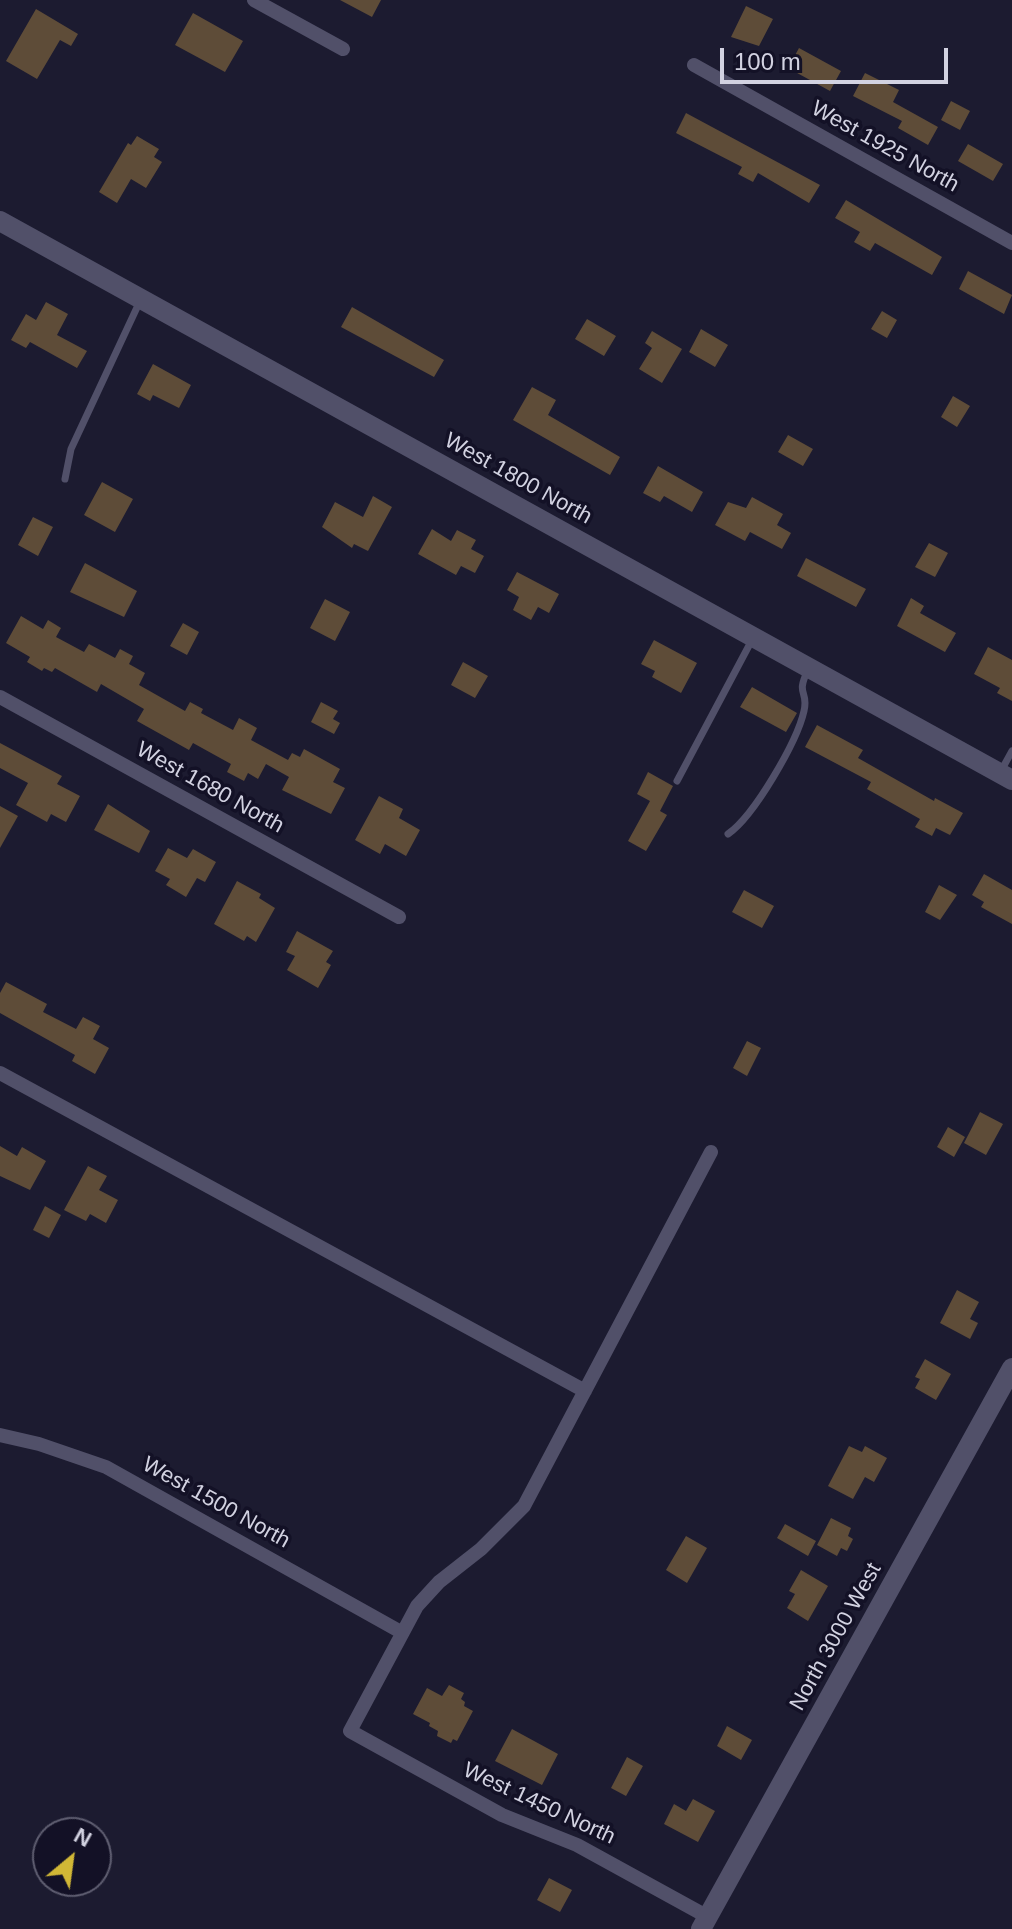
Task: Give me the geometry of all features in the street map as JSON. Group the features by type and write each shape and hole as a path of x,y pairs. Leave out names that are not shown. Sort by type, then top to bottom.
{"main road":[{"name":"West 1800 North","path":"0,221 1006,776"},
{"name":"North 3000 West","path":"705,1923 1012,1368"}],"street":[{"path":"254,0 343,49"},
{"name":"West 1925 North","path":"694,65 1012,243"},
{"name":"West 1680 North","path":"0,697 399,917"},
{"path":"0,1073 585,1391"},
{"path":"401,1632 439,1582 481,1549 524,1506 711,1152"},
{"name":"West 1500 North","path":"0,1435 39,1444 106,1467 401,1632"},
{"name":"West 1450 North","path":"401,1632 350,1731 502,1815 577,1845 705,1923"}],"lane":[{"path":"65,479 81,426 141,299"},
{"path":"677,781 754,637"},
{"path":"728,834 748,814 794,735 805,705 800,686 809,668"},
{"path":"1006,776 1012,751"}],"building":[{"path":"340,0 381,0 372,17"},
{"path":"746,6 773,19 759,46 731,37"},
{"path":"36,9 78,34 71,46 60,40 37,79 6,61"},
{"path":"193,13 243,41 225,72 175,45"},
{"path":"799,48 841,71 830,91 788,68"},
{"path":"865,73 899,90 893,102 938,127 928,145 898,128 902,121 853,96"},
{"path":"951,101 970,111 960,130 941,120"},
{"path":"686,113 820,185 809,203 758,173 753,182 738,174 742,167 676,133"},
{"path":"137,136 159,149 154,157 162,162 146,188 131,179 117,203 99,192 128,143 131,145"},
{"path":"968,144 1003,164 993,181 958,161"},
{"path":"846,200 942,257 932,275 875,243 870,251 854,242 860,232 835,218"},
{"path":"968,271 1012,295 1004,314 959,289"},
{"path":"46,302 68,314 57,335 87,351 77,368 30,342 26,348 11,340 26,314 36,320"},
{"path":"352,307 444,360 434,377 341,327"},
{"path":"882,311 897,320 887,338 871,329"},
{"path":"587,319 616,336 604,356 575,339"},
{"path":"701,329 728,345 715,367 689,352"},
{"path":"652,331 682,349 662,383 639,369 652,348 645,343"},
{"path":"153,364 191,385 179,408 153,395 150,401 137,394"},
{"path":"532,387 556,400 548,415 620,457 610,475 513,420"},
{"path":"953,396 970,406 957,427 941,417"},
{"path":"788,435 813,449 803,466 778,452"},
{"path":"658,466 703,492 692,512 664,496 660,502 643,493"},
{"path":"102,482 133,499 115,532 84,515"},
{"path":"373,496 392,507 368,551 354,544 352,548 322,527 335,502 363,517"},
{"path":"752,497 783,514 777,525 791,533 782,549 750,532 745,541 715,525 728,502 746,508"},
{"path":"33,517 53,527 38,556 18,545"},
{"path":"432,529 451,541 457,530 476,540 471,549 484,556 475,573 461,566 456,575 418,554"},
{"path":"929,543 948,553 935,577 915,567"},
{"path":"806,558 866,589 856,607 797,576"},
{"path":"85,563 137,591 124,617 70,592"},
{"path":"517,572 559,594 549,613 538,607 531,620 513,610 519,597 507,590"},
{"path":"911,598 924,606 920,613 956,633 945,652 897,626"},
{"path":"325,599 350,612 335,641 310,628"},
{"path":"21,616 43,629 48,620 61,628 56,637 84,652 89,644 115,658 120,649 133,656 129,664 145,673 139,685 185,711 190,702 203,709 201,713 233,730 239,718 257,728 251,740 288,760 292,753 300,757 304,749 340,769 333,782 345,788 331,814 282,790 289,777 266,764 258,779 248,773 244,781 227,772 231,764 193,743 189,750 137,721 144,709 101,684 97,692 55,668 52,672 44,668 42,671 27,662 30,657 6,643"},
{"path":"183,623 199,632 187,655 170,646"},
{"path":"654,640 697,663 681,693 652,677 655,671 641,664"},
{"path":"988,647 1012,660 1012,701 997,693 1000,688 974,674"},
{"path":"463,662 488,676 475,698 451,685"},
{"path":"752,687 797,713 786,732 740,707"},
{"path":"321,702 338,711 333,719 340,723 334,734 311,722"},
{"path":"817,725 863,750 858,758 934,801 935,798 963,813 950,835 936,828 932,836 915,827 920,819 867,789 871,782 805,747"},
{"path":"0,743 62,776 57,784 80,796 66,822 51,814 47,822 16,805 28,783 0,768"},
{"path":"648,772 673,786 660,811 667,815 646,851 628,841 650,801 637,794"},
{"path":"379,796 403,809 399,818 420,830 406,856 385,844 380,854 355,840"},
{"path":"108,804 150,831 139,853 94,830"},
{"path":"0,806 18,816 0,848"},
{"path":"168,848 187,858 193,849 216,862 205,882 197,878 186,897 166,885 170,879 155,871"},
{"path":"984,874 1012,890 1012,924 981,907 984,902 972,895"},
{"path":"237,881 261,894 259,898 275,908 256,942 247,936 244,941 214,924"},
{"path":"939,885 957,895 940,920 925,912"},
{"path":"744,890 774,906 762,928 732,912"},
{"path":"297,931 333,951 326,962 331,965 318,988 287,970 295,956 286,952"},
{"path":"6,982 47,1004 43,1012 76,1029 83,1017 100,1026 93,1039 109,1048 95,1074 72,1061 75,1055 0,1013 0,993"},
{"path":"747,1041 761,1048 747,1076 733,1068"},
{"path":"980,1112 1003,1124 986,1155 964,1143"},
{"path":"948,1127 965,1137 954,1157 937,1147"},
{"path":"0,1146 17,1156 22,1147 46,1161 30,1190 0,1176"},
{"path":"88,1166 107,1176 99,1190 118,1200 106,1223 90,1214 86,1221 64,1210"},
{"path":"45,1206 61,1215 49,1238 33,1230"},
{"path":"957,1290 979,1302 970,1319 978,1323 970,1339 940,1323"},
{"path":"925,1359 951,1374 936,1400 915,1388 920,1379 915,1377"},
{"path":"849,1446 862,1452 865,1446 887,1458 874,1482 865,1477 853,1499 828,1486"},
{"path":"831,1518 851,1528 848,1536 853,1539 847,1551 841,1548 837,1556 817,1545"},
{"path":"785,1524 816,1541 808,1556 777,1538"},
{"path":"686,1536 707,1548 687,1583 666,1570"},
{"path":"801,1570 828,1586 808,1621 787,1608 795,1594 789,1591"},
{"path":"449,1685 464,1693 461,1699 465,1702 464,1706 473,1711 457,1741 453,1739 451,1743 437,1736 438,1731 429,1726 430,1723 413,1714 427,1688 442,1696"},
{"path":"727,1726 752,1740 741,1760 717,1746"},
{"path":"512,1729 558,1754 542,1785 495,1761"},
{"path":"627,1757 643,1766 626,1796 611,1788"},
{"path":"693,1799 715,1811 698,1842 664,1824 674,1804 686,1811"},
{"path":"549,1878 572,1890 560,1912 537,1900"}]}
